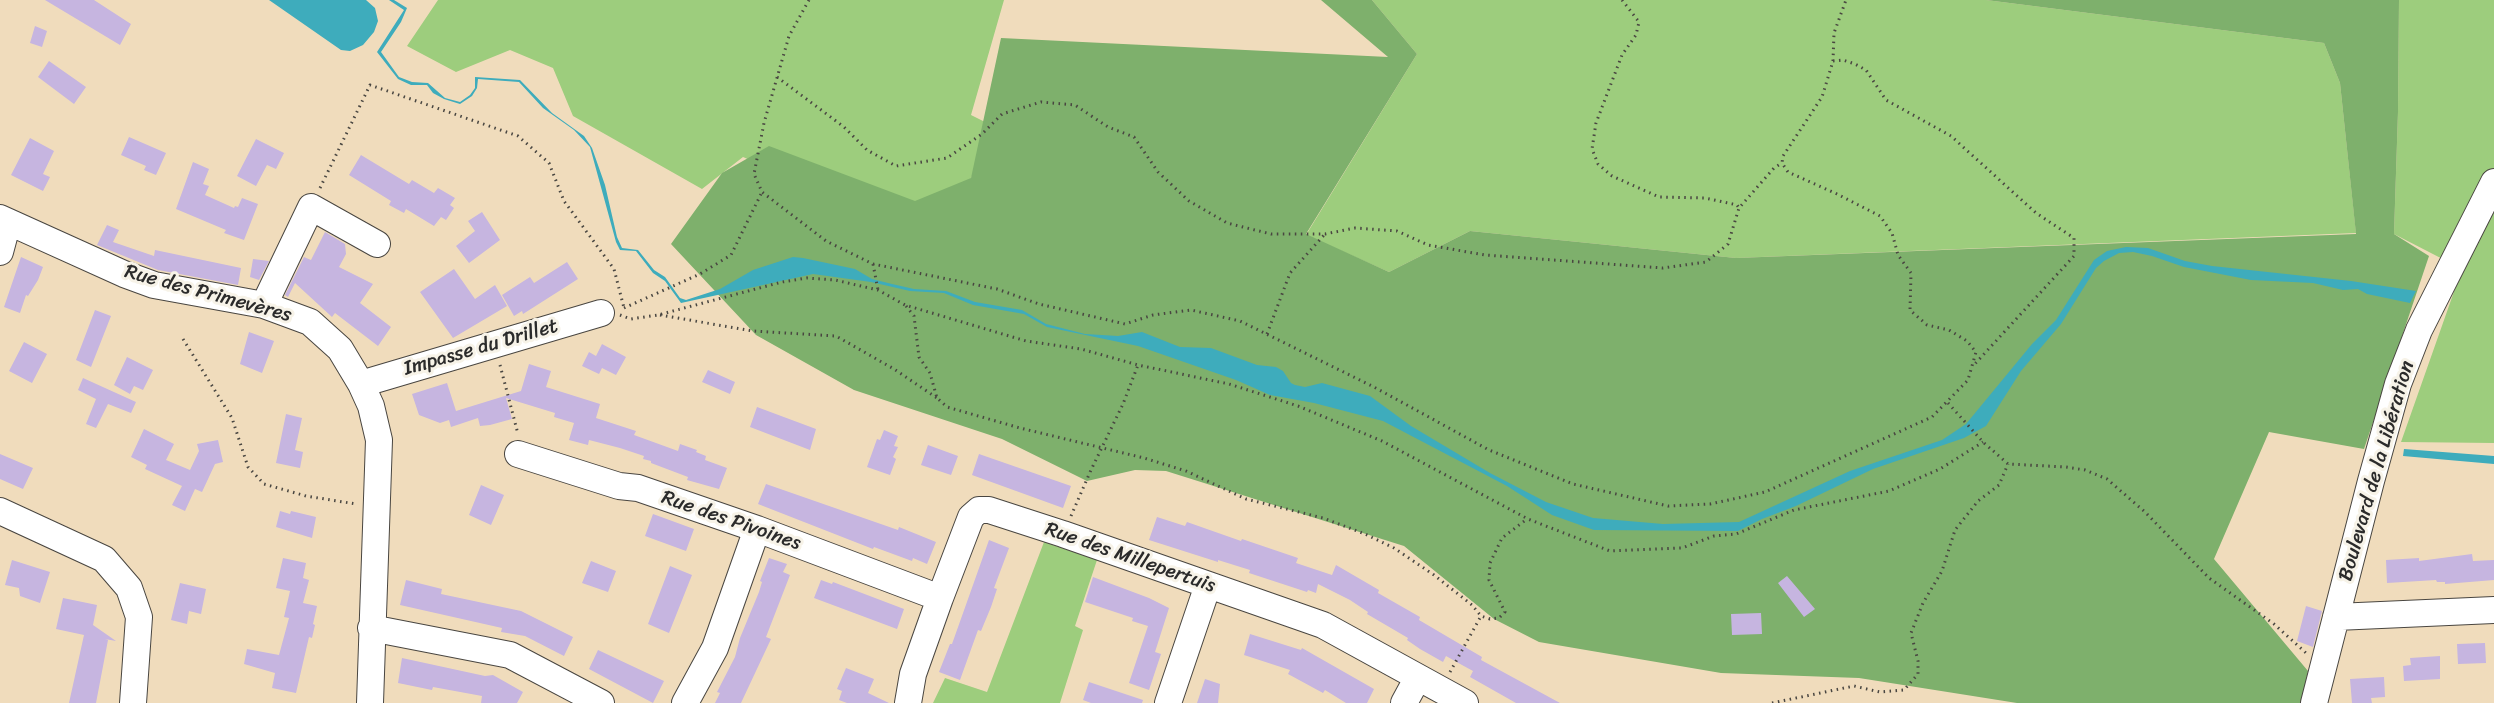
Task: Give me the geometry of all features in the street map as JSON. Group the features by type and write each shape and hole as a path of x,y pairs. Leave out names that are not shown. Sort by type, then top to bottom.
{"street":[{"name":"Boulevard de la Libération","path":"2314,703 2386,424 2402,375 2419,330 2447,271 2494,182"},
{"path":"264,305 311,207 377,244"},
{"path":"0,252 4,220"},
{"name":"Rue des Primevères","path":"4,220 124,274 154,285 264,305 310,322 340,349 371,406 379,440 370,703"},
{"name":"Impasse du Drillet","path":"361,384 606,312"},
{"name":"Rue des Pivoines","path":"521,455 619,486 638,488 757,529 940,598"},
{"name":"Rue des Millepertuis","path":"908,703 913,674 940,598 971,517 979,510 989,510 1063,534 1323,625 1465,703"},
{"path":"0,511 104,559 129,588 140,617 133,703"},
{"path":"685,703 715,648 757,529"},
{"path":"1168,703 1208,585"},
{"path":"2336,617 2494,610"},
{"path":"371,628 510,655 602,703"},
{"path":"1404,703 1429,684"}],"path":[{"path":"809,0 789,36 764,123 754,174 762,192 826,240 873,264 997,289 1039,304 1125,324 1153,315 1191,310 1240,321 1374,387 1489,450 1573,484 1668,506 1710,504 1765,492 1932,417 1968,380 1976,352 1967,341 1949,330 1927,325 1910,310 1911,273 1898,255 1892,233 1880,216 1788,172 1782,163 1783,156 1822,97 1833,61 1834,33 1846,0"},
{"path":"1622,0 1638,22 1636,35 1622,55 1596,123 1593,149 1598,164 1612,176 1659,197 1705,198 1737,205 1739,208"},
{"path":"1833,61 1843,60 1866,70 1886,99 1951,136 2036,213 2074,238 2074,256 1971,367"},
{"path":"777,77 844,127 867,150 896,166 947,158 982,134 1002,114 1041,102 1075,105 1108,127 1134,137 1158,172 1189,201 1227,224 1271,234 1325,234 1355,228 1397,231 1428,245 1485,255 1663,268 1706,262 1728,244 1739,208 1774,168 1782,163"},
{"path":"311,207 370,85 518,136 549,163 564,201 614,269 624,308 664,288 700,274 731,255 762,192"},
{"path":"1267,334 1290,273 1325,234"},
{"path":"873,264 878,290"},
{"path":"606,312 631,319 658,315 782,282 807,278 835,280 878,290 905,305 1026,341 1081,349 1138,365 1229,384 1298,406 1382,441 1528,519 1610,551 1682,548 1714,536 1736,534 1794,510 1888,490 1940,469 1983,442"},
{"path":"905,305 914,316 919,357 930,373 937,398"},
{"path":"658,315 753,331 836,336 894,369 947,407 1186,471 1246,498 1323,519 1365,534 1394,548 1434,575 1481,615 1494,619 1499,618 1505,612 1489,580 1490,563 1502,538 1528,519"},
{"path":"183,339 232,418 248,467 264,484 306,496 377,508"},
{"path":"495,345 521,455"},
{"path":"1063,534 1123,404 1138,365"},
{"path":"1947,403 1983,442 2008,464 2066,467 2085,470 2107,479 2145,512 2216,584 2274,624 2308,655 2325,658"},
{"path":"1772,703 1854,686 1880,692 1904,690 1918,674 1918,660 1911,633 1923,603 1942,571 1955,530 1978,501 1999,485 2008,464"},
{"path":"1429,684 1481,615"}],"green space":[{"path":"438,0 1004,0 971,115 995,127 941,242 743,157 702,189 573,116 553,68 510,50 456,72 407,46"},
{"path":"1321,0 1372,0 1417,54 1306,234 1389,272 1470,231 1736,258 2356,234 2340,83 2324,43 1986,0 2399,0 2394,234 2429,256 2364,449 2269,432 2214,559 2308,671 2301,703 2017,703 1859,678 1721,673 1539,642 1494,619 1404,546 1166,471 1135,470 1087,481 1002,439 854,390 756,335 671,244 722,173 769,146 915,201 971,178 1001,38 1388,57"},
{"path":"1372,0 1986,0 2324,43 2340,83 2356,233 1736,258 1470,231 1389,272 1306,235 1417,54"},
{"path":"2399,0 2494,0 2494,443 2401,442 2462,269 2394,234"},
{"path":"1044,542 1097,560 1075,626 1083,630 1060,703 933,703 945,678 987,692"}],"water":[{"path":"269,0 366,0 375,8 378,21 374,32 363,45 350,51 341,50"},
{"path":"389,0 394,0 407,8 401,22 381,52 399,77 412,82 428,83 445,98 460,102 475,88 475,77 520,80 552,113 584,136 592,148 605,185 617,237 622,248 638,250 654,270 665,277 680,298 686,300 720,289 753,270 793,257 855,269 872,279 892,284 914,289 946,291 975,302 1022,310 1046,324 1085,334 1118,336 1142,332 1180,347 1211,348 1257,365 1276,367 1283,371 1295,385 1305,387 1322,383 1370,396 1411,426 1490,473 1546,502 1593,518 1663,524 1739,522 1850,471 1942,440 1966,424 2032,344 2056,320 2094,260 2107,251 2126,247 2148,248 2185,261 2212,266 2351,281 2416,291 2410,303 2367,294 2358,289 2343,290 2313,283 2251,280 2184,267 2133,252 2119,253 2096,268 2061,324 2021,371 1986,426 1964,438 1873,469 1738,531 1594,530 1552,515 1507,486 1383,421 1314,403 1270,395 1236,380 1138,346 1047,327 1024,314 973,305 944,293 910,291 871,282 813,274 681,303 665,281 653,273 636,251 620,250 590,147 574,130 543,108 519,82 478,79 477,88 472,96 460,104 444,99 433,93 427,85 411,85 398,79 377,52 404,10"},
{"path":"2404,449 2494,456 2494,464 2403,456"}],"building":[{"path":"45,0 94,0 131,24 120,45"},
{"path":"35,26 47,31 42,47 30,43"},
{"path":"49,61 86,87 74,104 38,77"},
{"path":"129,137 166,153 156,175 144,170 146,166 121,155"},
{"path":"30,138 54,151 43,174 50,177 43,191 11,175"},
{"path":"256,139 284,153 276,169 267,165 256,186 237,176"},
{"path":"361,155 409,184 412,180 434,193 438,188 455,198 450,205 454,208 446,220 441,217 434,226 406,209 404,213 389,205 391,201 349,175"},
{"path":"193,162 209,169 203,184 209,186 205,195 234,208 238,207 242,198 258,204 244,240 224,233 226,230 176,209"},
{"path":"482,212 500,240 469,263 456,246 475,231 468,221"},
{"path":"107,225 119,230 113,242 154,256 155,250 241,268 238,285 158,270 97,245"},
{"path":"325,232 345,244 346,254 339,267 373,284 360,303 391,327 378,346 335,313 332,317 295,283 288,297 285,295 304,257 311,260"},
{"path":"21,257 43,267 38,280 28,296 26,295 20,313 4,307"},
{"path":"253,259 269,261 259,280 250,277"},
{"path":"567,262 578,279 523,314 522,311 514,316 502,295 530,277 534,283"},
{"path":"454,269 475,299 495,285 507,306 453,338 420,292"},
{"path":"95,310 111,316 91,367 76,360"},
{"path":"249,332 274,341 262,373 240,364"},
{"path":"24,342 47,354 32,383 9,371"},
{"path":"602,344 626,357 616,375 602,368 599,374 582,366 589,352 596,356"},
{"path":"127,357 153,370 143,390 134,386 130,394 114,385"},
{"path":"529,364 551,371 546,387 600,404 596,418 636,431 634,435 678,451 680,444 697,450 696,452 706,456 705,460 727,468 719,489 687,480 688,477 651,463 643,459 644,456 620,448 589,440 588,445 569,440 574,423 554,417 555,413 506,398 512,419 490,425 480,426 478,418 451,427 449,420 440,423 419,415 412,394 447,383 456,411 521,391"},
{"path":"708,370 735,382 730,394 702,382"},
{"path":"83,378 136,402 131,413 108,404 96,428 86,424 96,399 78,390"},
{"path":"757,407 816,429 810,450 750,427"},
{"path":"286,414 302,418 295,450 303,452 300,468 276,463"},
{"path":"144,429 174,444 166,460 190,470 199,451 197,444 218,440 223,462 215,464 202,492 195,489 185,511 172,505 182,486 145,469 147,465 131,457"},
{"path":"884,430 898,436 894,446 898,447 893,457 896,459 890,475 867,467 877,439 880,440"},
{"path":"928,445 958,456 951,475 921,465"},
{"path":"0,454 33,468 23,489 0,479"},
{"path":"979,454 1071,486 1063,508 972,475"},
{"path":"766,484 898,530 899,527 936,542 927,564 874,547 873,549 758,504"},
{"path":"481,485 504,495 491,525 469,515"},
{"path":"280,511 290,514 291,511 316,517 312,538 276,527"},
{"path":"653,514 694,529 686,551 645,536"},
{"path":"1157,517 1185,526 1187,522 1241,541 1242,539 1298,558 1296,563 1332,575 1336,565 1420,617 1419,620 1482,657 1481,660 1560,703 1516,703 1470,677 1473,671 1446,656 1443,662 1367,614 1368,612 1350,600 1318,584 1316,593 1308,590 1307,592 1249,573 1250,570 1149,540"},
{"path":"989,540 1009,548 994,588 997,589 991,607 981,631 978,630 960,680 939,672 950,644 952,644"},
{"path":"2472,554 2473,561 2494,560 2494,580 2445,584 2445,582 2436,580 2387,583 2386,560 2419,558 2419,561"},
{"path":"283,558 306,563 303,578 309,580 303,603 317,606 312,638 309,637 296,693 272,688 275,673 244,664 247,649 279,655 289,618 284,617 290,591 276,588"},
{"path":"769,558 787,564 783,572 790,575 766,637 771,639 741,703 715,703 720,693 717,692 735,657"},
{"path":"12,560 50,572 40,603 20,596 19,588 5,585"},
{"path":"591,561 616,571 608,592 582,583"},
{"path":"670,566 692,575 669,633 648,624"},
{"path":"1787,576 1815,609 1804,617 1778,583"},
{"path":"1093,577 1169,608 1155,652 1161,654 1149,690 1129,683 1148,626 1132,621 1133,618 1085,602"},
{"path":"406,580 442,589 441,594 521,611 573,637 564,656 525,636 501,632 502,628 400,605"},
{"path":"821,580 832,584 833,582 904,609 897,629 814,598"},
{"path":"180,583 206,589 201,614 189,611 187,624 171,620"},
{"path":"63,598 97,605 93,625 116,641 105,639 108,640 96,703 69,703 84,635 56,629"},
{"path":"2306,606 2322,611 2313,647 2297,641"},
{"path":"1761,613 1762,634 1732,635 1731,614"},
{"path":"1250,634 1301,650 1302,648 1374,689 1367,703 1346,703 1325,690 1323,693 1288,674 1290,670 1244,655"},
{"path":"2485,643 2486,663 2458,664 2457,644"},
{"path":"598,650 664,681 653,703 589,669"},
{"path":"2440,656 2440,679 2404,681 2403,666 2411,665 2410,658"},
{"path":"402,658 485,676 493,675 523,692 517,703 481,703 482,696 398,683"},
{"path":"846,668 874,679 868,693 889,703 847,703 839,700 842,691 837,689"},
{"path":"2384,677 2385,697 2371,698 2372,703 2352,703 2350,679"},
{"path":"1205,679 1220,684 1218,703 1197,703"},
{"path":"1089,682 1143,700 1142,703 1091,703 1083,700"}]}
